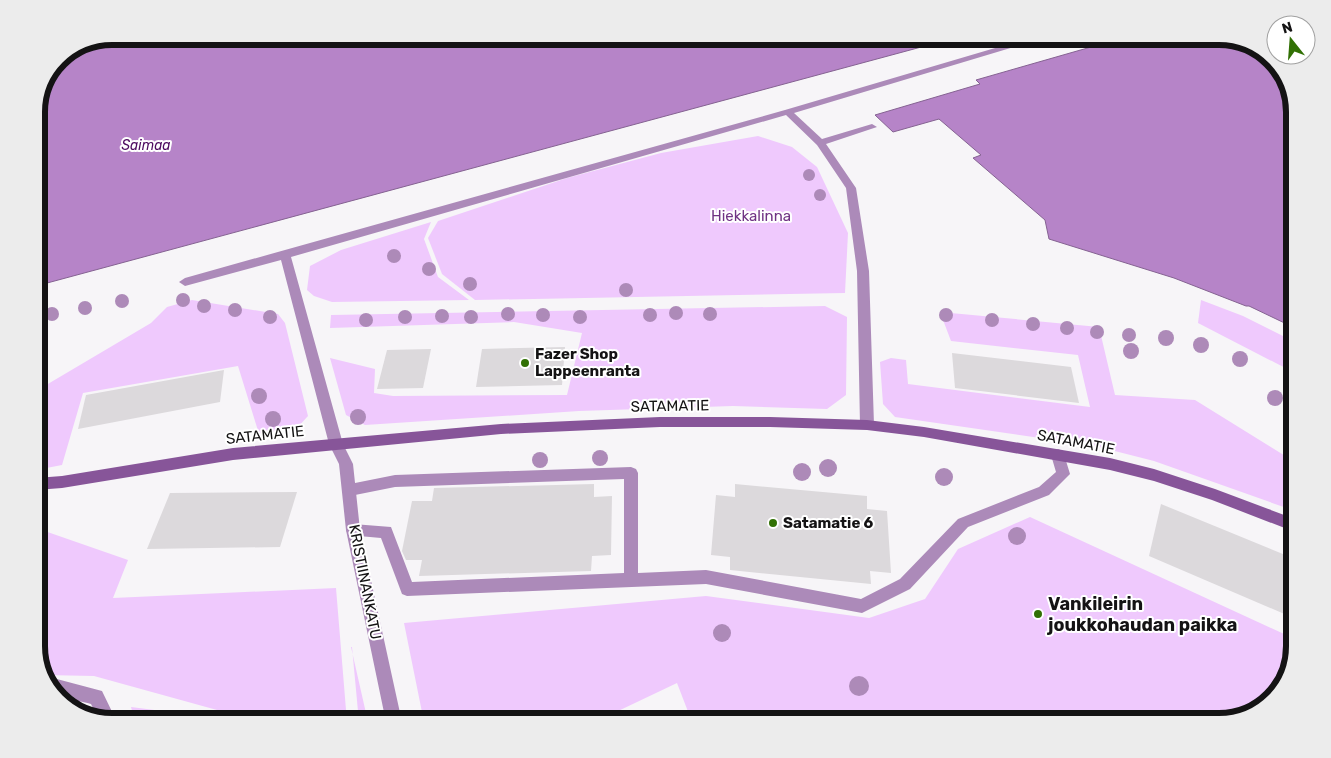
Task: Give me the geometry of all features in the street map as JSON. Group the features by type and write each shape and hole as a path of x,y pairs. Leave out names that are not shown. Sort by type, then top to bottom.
{"street":[{"path":"186,282 788,112 1015,45"},
{"path":"788,112 820,143 851,188 863,270 867,425"},
{"path":"820,143 872,127"},
{"name":"KRISTIINANKATU","path":"285,255 336,444 346,464 353,530 392,713"},
{"name":"SATAMATIE","path":"45,483 233,454 501,429 660,422 770,422 867,425 978,440 1154,475 1215,495 1286,523"},
{"path":"353,530 386,532 407,589 631,578 706,577 862,606 906,584 963,523 1044,491 1062,474 1058,455"},
{"path":"350,490 395,481 631,473 631,578"},
{"path":"60,688 96,697 105,712"}],"green space":[{"name":"Hiekkalinna","path":"758,136 792,147 817,167 848,233 845,293 475,300 442,274 428,238 438,221 567,178 661,153"},
{"path":"431,222 424,239 438,277 469,300 332,302 314,296 307,290 310,266 341,250"},
{"path":"192,300 278,314 285,323 308,416 296,429 259,434 238,366 83,393 62,465 45,468 45,386 151,323 167,307"},
{"path":"1201,300 1243,316 1286,338 1286,368 1198,323"},
{"path":"825,306 847,317 846,395 827,409 733,406 579,411 365,425 346,415 330,358 375,369 374,393 393,396 567,395 582,333 514,322 330,328 331,315"},
{"path":"940,312 1099,327 1115,395 1195,400 1286,456 1286,508 1154,461 1095,446 895,417 883,404 880,362 891,358 906,360 908,384 1090,407 1078,355 951,341"},
{"path":"1030,517 1286,635 1284,663 1281,672 1272,687 1253,704 1236,711 1219,713 689,713 677,683 614,713 422,713 404,623 706,596 869,618 925,599 958,549"},
{"path":"45,531 128,560 113,598 336,588 346,713 237,713 217,710 94,676 52,675 49,668 45,651"},
{"path":"353,655 366,713 358,713"},
{"path":"131,707 171,713 133,713"}],"water":[{"name":"Saimaa","path":"929,45 45,284 45,107 47,95 59,71 68,62 78,54 99,46"},
{"path":"1098,45 1219,45 1245,50 1260,59 1279,82 1286,107 1286,324 1249,306 1174,278 1049,239 1045,220 973,158 981,155 939,119 893,132 875,115 980,84 976,80"}],"building":[{"path":"565,347 562,385 476,387 482,349"},
{"path":"431,349 423,388 377,389 387,350"},
{"path":"952,353 1071,367 1079,403 955,388"},
{"path":"224,370 220,402 78,429 86,395"},
{"path":"594,484 594,497 612,496 611,555 592,556 591,571 419,576 422,560 406,560 402,551 412,501 432,501 434,488"},
{"path":"735,484 867,496 867,509 887,511 891,573 870,571 871,584 730,570 730,557 711,555 716,495 735,497"},
{"path":"297,492 280,547 147,549 170,493"},
{"path":"1161,504 1286,555 1286,615 1149,556"}],"place":[{"name":"Fazer Shop Lappeenranta","path":"525,363"},
{"name":"Satamatie 6","path":"773,523"},
{"name":"Vankileirin joukkohaudan paikka","path":"1038,614"}]}
